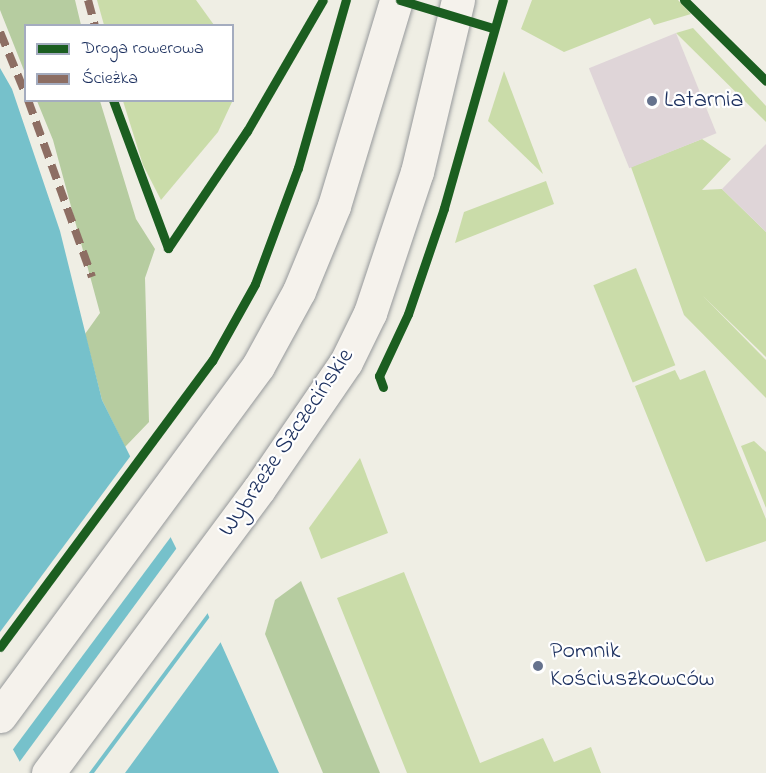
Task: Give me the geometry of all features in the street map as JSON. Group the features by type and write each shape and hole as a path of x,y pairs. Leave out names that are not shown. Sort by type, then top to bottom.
{"main road":[{"path":"0,716 258,366 299,291 334,206 396,0"},
{"name":"Wybrzeże Szczecińskie","path":"48,773 311,416 346,362 388,264 417,172 458,0"}],"green space":[{"path":"0,0 75,0 81,24 24,24 24,70 0,10"},
{"path":"97,0 196,0 213,24 104,24"},
{"path":"532,0 678,0 691,14 654,25 650,18 564,52 521,29"},
{"path":"693,28 766,106 766,122 676,33"},
{"path":"504,71 543,174 488,121"},
{"path":"37,102 100,102 136,219 155,249 145,278 149,422 125,447 102,400 85,334 100,313 53,140"},
{"path":"123,102 232,102 218,132 161,200 143,165"},
{"path":"702,139 731,159 702,190 722,189 766,232 766,357 703,296 766,360 766,398 684,315 631,167"},
{"path":"546,181 554,204 455,243 464,212"},
{"path":"636,268 675,365 633,383 593,285"},
{"path":"675,370 680,380 705,370 766,519 766,541 706,562 635,386"},
{"path":"754,441 766,452 766,508 741,446"},
{"path":"360,458 388,533 321,559 309,528"},
{"path":"404,572 480,763 543,738 554,762 591,747 601,773 407,773 337,598"},
{"path":"301,581 380,773 323,773 265,634 275,600"}],"water":[{"path":"0,68 12,89 60,231 102,400 198,592 279,773 26,773 0,726"}],"pier":[{"path":"132,454 173,534 11,752 0,732 0,632"},
{"path":"179,545 210,610 89,773 23,773 18,764"},
{"path":"212,614 223,639 125,773 94,773"}],"building":[{"name":"Latarnia","path":"676,33 716,133 629,168 589,68"},
{"path":"766,144 766,232 722,189"}],"marked path":[{"path":"88,0 94,24"},
{"path":"0,32 24,90"},
{"path":"29,102 92,277"}],"cycle path":[{"path":"168,248 247,131 323,0"},
{"path":"0,647 212,361 255,284 298,168 346,0"},
{"path":"400,0 493,28"},
{"path":"383,387 379,376 408,314 444,208 503,0"},
{"path":"684,0 766,81"},
{"path":"114,102 168,248"}],"place":[{"name":"Latarnia","path":"652,101"},
{"name":"Pomnik Kościuszkowców","path":"538,666"}]}
